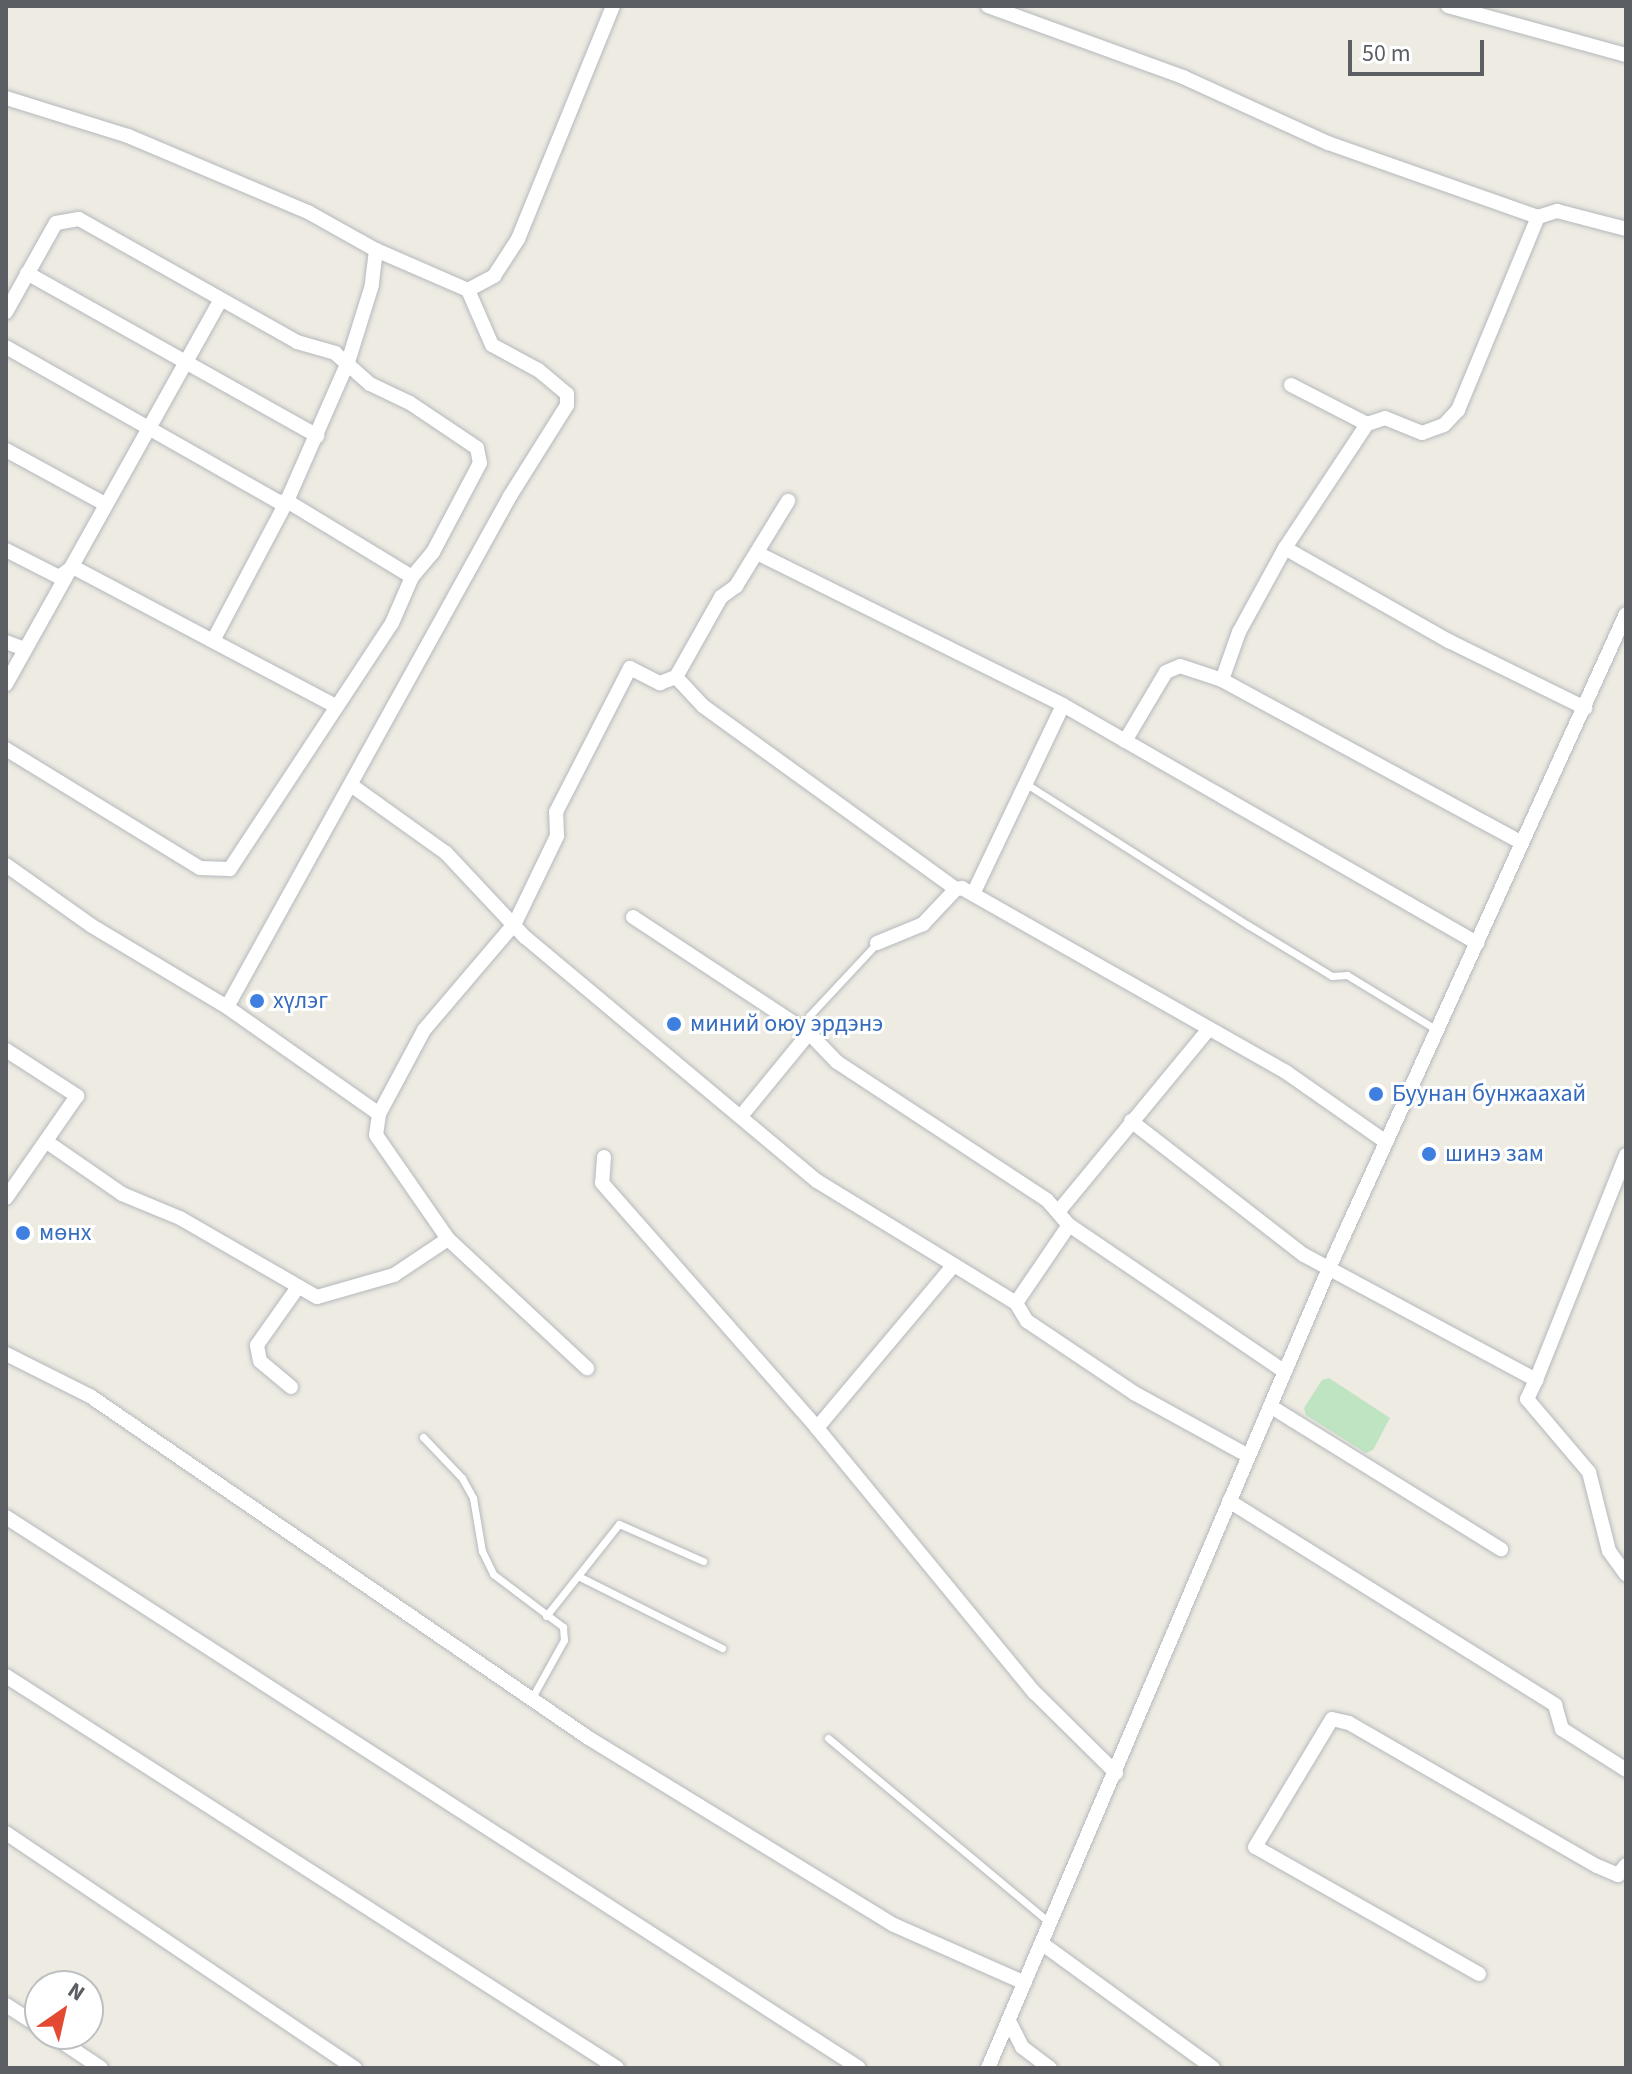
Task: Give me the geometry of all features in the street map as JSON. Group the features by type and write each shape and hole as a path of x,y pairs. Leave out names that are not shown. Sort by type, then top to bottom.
{"street":[{"path":"468,290 494,276 518,239 613,6"},
{"path":"988,6 1183,77 1328,143 1538,217 1557,211 1626,229"},
{"path":"1448,6 1626,55"},
{"path":"6,98 128,136 308,212 376,250 468,290 492,345 538,370 567,394 567,405 510,496 227,1007"},
{"path":"1222,680 1239,632 1285,548 1367,424 1385,418 1422,433 1444,425 1458,410 1538,217"},
{"path":"6,312 56,223 79,219 297,342 348,362 370,384 410,403 477,448 480,463 463,500 412,577 392,623 336,706 292,781 230,869 211,872 6,749"},
{"path":"214,639 287,501 348,362 372,285 376,250"},
{"path":"27,273 317,436"},
{"path":"6,684 220,301"},
{"path":"6,347 279,502 287,501 412,577"},
{"path":"1291,385 1367,424"},
{"path":"6,450 105,504"},
{"path":"587,1368 448,1239 376,1135 379,1114 424,1030 515,923 557,836 556,812 621,681 630,668 660,683 676,677 721,597 736,586 788,501"},
{"path":"1285,548 1449,641 1585,708"},
{"path":"6,550 59,577 73,567 336,706"},
{"path":"757,553 1063,705 1477,943"},
{"path":"988,2068 1044,1945 1247,1455 1329,1268 1626,614"},
{"path":"6,642 24,649"},
{"path":"1125,741 1166,672 1180,666 1222,680 1522,843"},
{"path":"676,677 703,706 956,889 973,894 1286,1072 1386,1142"},
{"path":"973,894 1028,785 1063,705"},
{"path":"351,785 446,853 515,923 612,1012 742,1115 817,1181 1016,1303 1027,1321 1134,1393 1247,1455"},
{"path":"6,865 83,920 227,1007 379,1114"},
{"path":"877,943 923,924 956,889"},
{"path":"633,917 809,1033 837,1062 1058,1212 1069,1225 1285,1372"},
{"path":"1058,1212 1209,1029"},
{"path":"742,1115 809,1033"},
{"path":"6,1050 77,1096 6,1198"},
{"path":"1131,1121 1304,1255 1536,1380"},
{"path":"47,1142 122,1194 180,1218 317,1297 394,1275 448,1239"},
{"path":"1626,1156 1527,1399 1589,1472 1609,1551 1626,1574"},
{"path":"604,1157 602,1183 817,1428 1035,1693 1116,1773"},
{"path":"1016,1303 1069,1225"},
{"path":"817,1428 954,1265"},
{"path":"291,1387 260,1361 257,1345 298,1287"},
{"path":"6,1354 90,1396 530,1701 894,1925 1025,1983"},
{"path":"1270,1406 1501,1549"},
{"path":"1229,1501 1555,1705 1562,1729 1626,1770"},
{"path":"6,1517 859,2068"},
{"path":"6,1676 617,2068"},
{"path":"1479,1974 1255,1847 1332,1719 1349,1723 1597,1866 1618,1875 1626,1865"},
{"path":"6,1833 355,2068"},
{"path":"1044,1945 1213,2068"},
{"path":"6,2005 24,2017"},
{"path":"1010,2023 1022,2047 1050,2068"},
{"path":"74,2050 101,2068"}],"lane":[{"path":"1028,785 1332,976 1347,975 1437,1030"},
{"path":"809,1033 809,1016 877,943"},
{"path":"423,1437 462,1478 473,1498 482,1551 493,1574 563,1627 564,1640 530,1701"},
{"path":"546,1616 619,1524 703,1561"},
{"path":"580,1577 722,1648"},
{"path":"828,1738 1052,1924"}],"green space":[{"path":"1329,1378 1390,1418 1373,1450 1366,1453 1306,1415 1304,1408 1322,1380"}],"place":[{"name":"хүлэг","path":"257,1001"},
{"name":"миний оюу эрдэнэ","path":"674,1024"},
{"name":"Буунан бунжаахай","path":"1376,1094"},
{"name":"шинэ зам","path":"1429,1154"},
{"name":"мөнх","path":"23,1233"}]}
